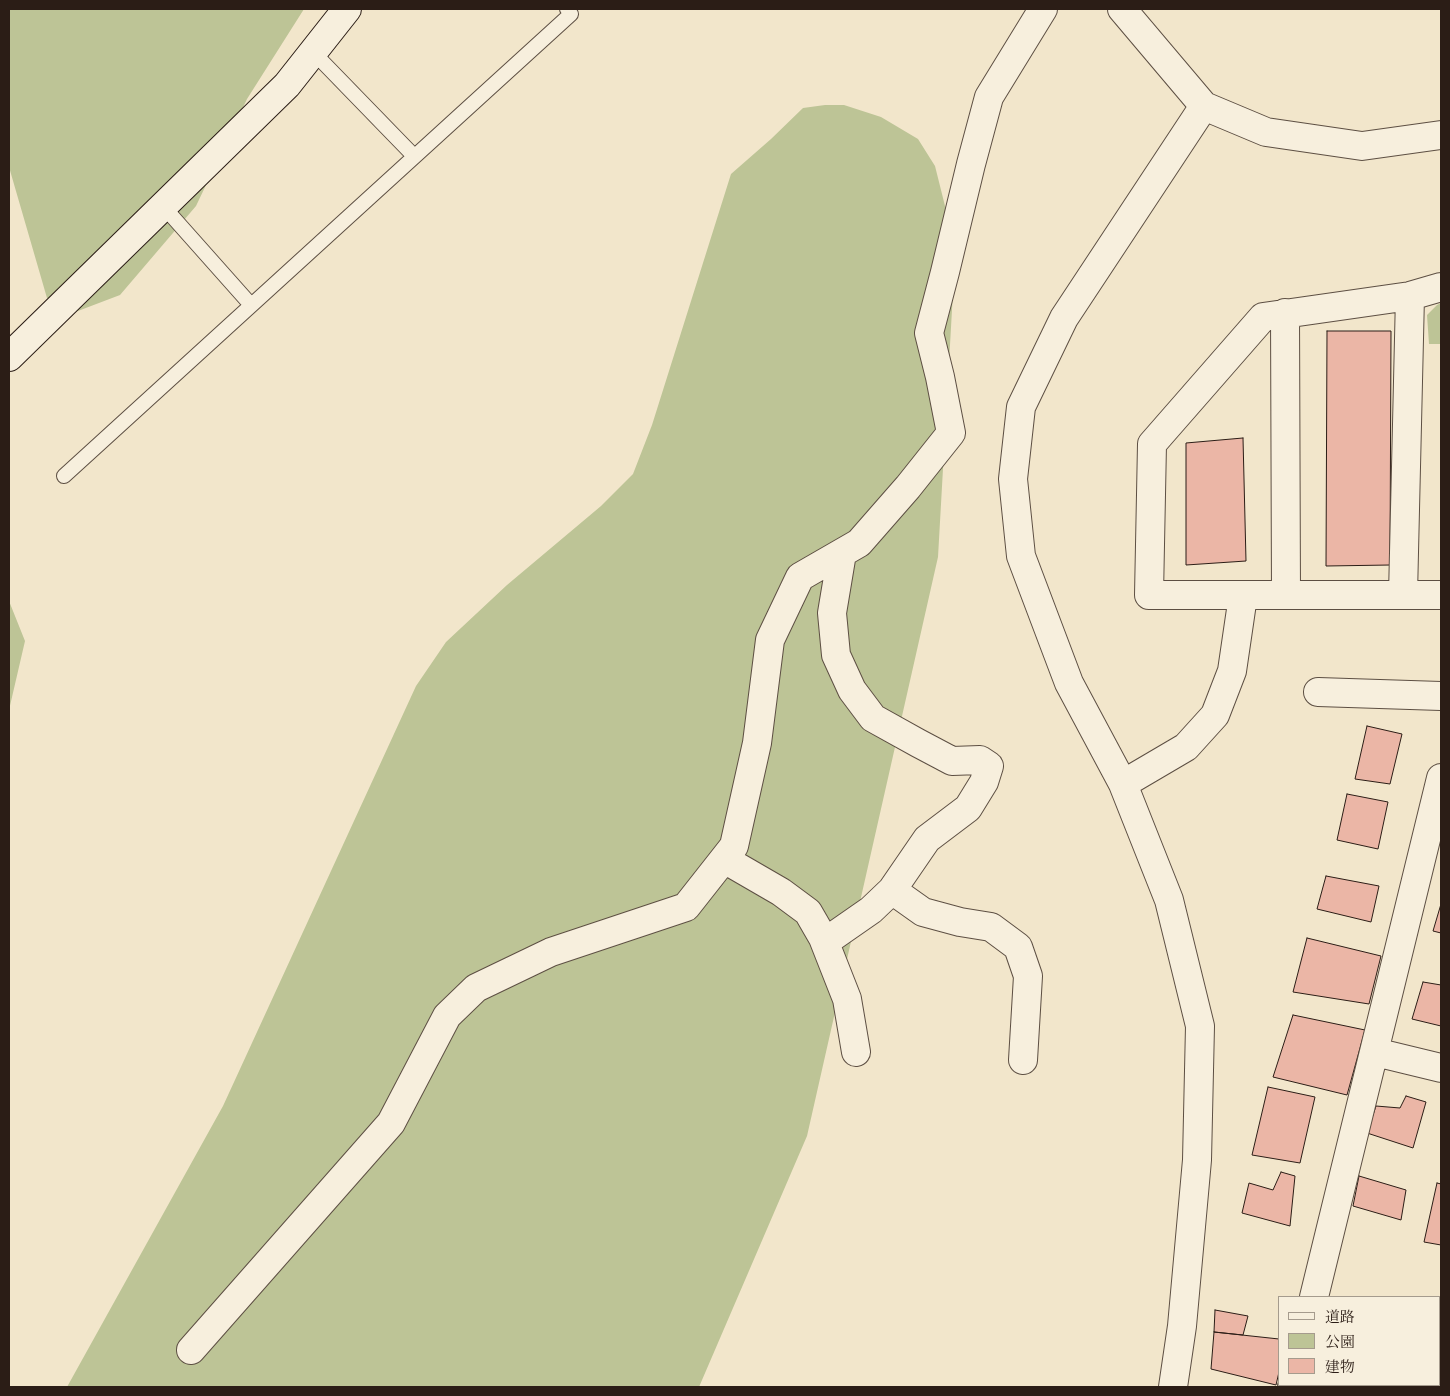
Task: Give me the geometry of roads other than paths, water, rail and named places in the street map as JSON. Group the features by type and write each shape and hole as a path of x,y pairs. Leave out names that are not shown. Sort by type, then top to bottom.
{"street":[{"path":"9,357 287,85 347,9"},
{"path":"192,1350 391,1123 447,1016 476,988 551,952 686,907 734,846 757,743 770,640 800,577 859,543 908,487 951,433 929,333 970,164 989,97 1043,9"},
{"path":"1122,9 1204,106 1266,132 1362,146 1441,135"},
{"path":"1173,1387 1182,1326 1197,1160 1200,1026 1169,900 1123,784 1069,683 1021,556 1012,479 1021,407 1064,318 1204,106"},
{"path":"1441,287 1410,296 1263,317 1152,444 1149,595 1441,595"},
{"path":"1403,595 1410,296"},
{"path":"1285,313 1286,596"},
{"path":"825,942 871,910 892,890 927,839 968,808 984,782 989,766 980,760 952,761 918,743 873,718 852,690 836,656 832,613 842,553"},
{"path":"1123,784 1186,747 1215,715 1232,671 1243,596"},
{"path":"1318,692 1441,696"},
{"path":"1314,1296 1441,778"},
{"path":"724,859 782,892 808,912 825,942 847,999 856,1052"},
{"path":"892,890 923,912 960,922 991,927 1018,947 1028,976 1023,1060"},
{"path":"1375,1052 1441,1068"}],"lane":[{"path":"64,476 571,14 567,9"},
{"path":"313,52 414,156"},
{"path":"163,206 251,305"}]}
